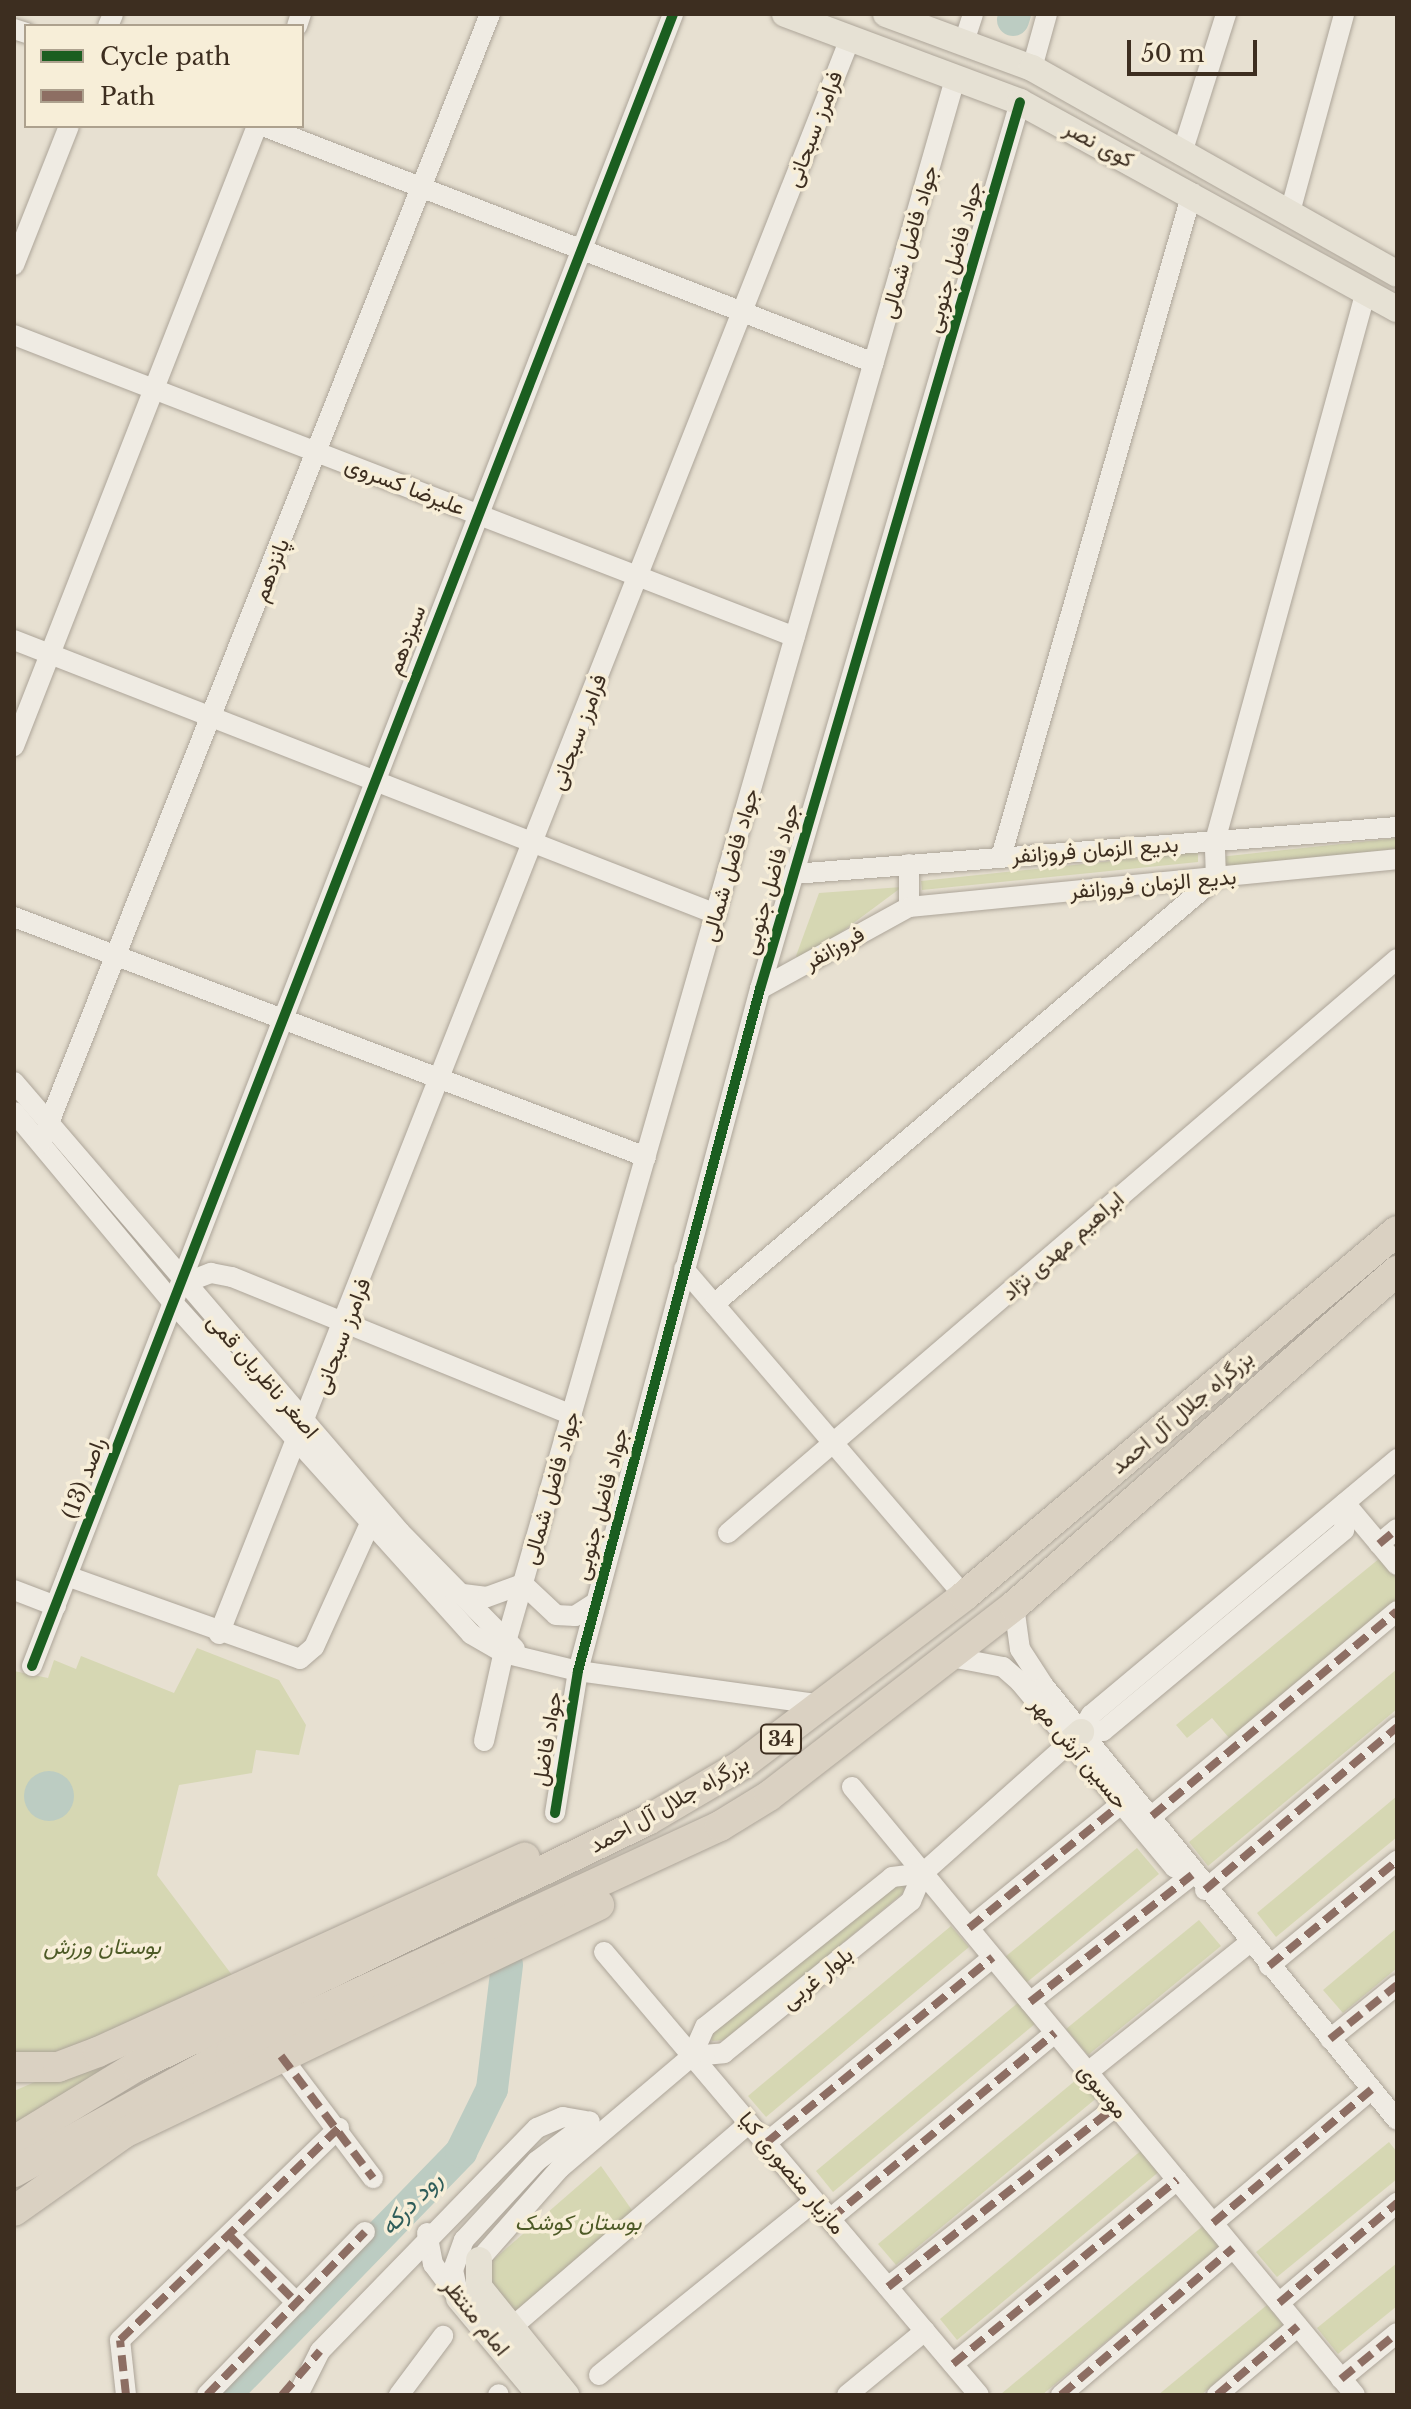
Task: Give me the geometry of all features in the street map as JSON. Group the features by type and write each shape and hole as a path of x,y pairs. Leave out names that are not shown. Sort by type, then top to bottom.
{"highway":[{"name":"بزرگراه جلال آل احمد","path":"14,2172 76,2118 709,1785 823,1705 964,1596 1397,1231"},
{"name":"بزرگراه جلال آل احمد","path":"14,2141 231,2052 720,1826 825,1757 1014,1606 1397,1272"},
{"path":"14,2085 637,1807 709,1785"},
{"path":"15,2207 124,2133 688,1861 720,1826"},
{"path":"14,2067 58,2067"}],"main road":[{"name":"کوی نصر","path":"785,14 1020,102 1192,193 1397,309"},
{"name":"کوی نصر","path":"886,14 1032,68 1397,274"},
{"name":"امام منتظر","path":"479,2260 479,2287 566,2395"},
{"name":"امام منتظر","path":"459,2298 540,2395"}],"street":[{"name":"پانزدهم","path":"46,1135 490,14"},
{"name":"سیزدهم","path":"182,1284 279,1018 673,14"},
{"path":"964,42 973,14"},
{"path":"1032,68 1047,14"},
{"path":"1182,153 1226,14"},
{"path":"1290,212 1344,14"},
{"name":"فرامرز سبحانی","path":"298,1444 850,39"},
{"name":"جواد فاضل شمالی","path":"505,1648 956,76"},
{"name":"جواد فاضل جنوبی","path":"578,1671 760,989 1020,102"},
{"path":"14,265 68,128"},
{"path":"14,746 259,128"},
{"path":"265,128 874,363"},
{"path":"1001,857 1192,193"},
{"path":"714,1304 1216,878 1215,841 1366,291"},
{"name":"علیرضا کسروی","path":"14,335 795,637"},
{"path":"14,640 716,914"},
{"name":"بدیع‌ الزمان فروزانفر","path":"793,874 1397,827"},
{"name":"بدیع الزمان فروزانفر","path":"909,907 1397,859"},
{"path":"909,864 909,907"},
{"name":"فروزانفر","path":"760,989 909,907"},
{"path":"14,917 646,1157"},
{"name":"ابراهیم مهدی نژاد","path":"728,1533 1397,959"},
{"name":"اصغر ناظریان قمی","path":"14,1082 46,1135 174,1304 453,1619 525,1657 578,1671 823,1705"},
{"name":"اصغر ناظریان قمی","path":"14,1112 46,1135 505,1648"},
{"path":"684,1269 964,1596"},
{"path":"182,1284 221,1274 348,1320 572,1415"},
{"name":"راصد (13)","path":"32,1666 182,1284"},
{"path":"219,1634 298,1444"},
{"name":"بلوار غربی","path":"692,2056 724,2053 911,1901 923,1873 1075,1737 1091,1715 1397,1459"},
{"path":"1345,1503 1397,1565"},
{"path":"67,1576 291,1660 314,1647 369,1526"},
{"path":"1379,1544 1397,1529"},
{"path":"455,1593 487,1597 523,1584 556,1615 575,1616 595,1603"},
{"path":"14,1590 56,1606"},
{"name":"حسین آرش مهر","path":"1014,1606 1020,1649 1075,1737 1122,1803 1174,1867 1198,1882"},
{"path":"1152,1816 1397,1611"},
{"path":"484,1741 505,1648"},
{"name":"حسین آرش مهر","path":"951,1657 1003,1667 1075,1737 1152,1816 1198,1882 1371,2090 1394,2109"},
{"name":"جواد فاضل","path":"555,1813 578,1671"},
{"path":"1030,2002 1198,1882 1397,1727"},
{"name":"موسوی","path":"852,1787 1355,2395"},
{"path":"969,1928 1122,1803"},
{"path":"1269,1966 1397,1861"},
{"name":"بلوار غربی","path":"479,2260 509,2219 609,2125 692,2056 705,2027 892,1877 923,1873"},
{"path":"1088,2072 1249,1943"},
{"name":"مازیار منصوری کیا","path":"604,1952 979,2395"},
{"path":"766,2143 993,1957"},
{"path":"1330,2039 1397,1985"},
{"path":"830,2219 1055,2033"},
{"path":"281,2056 339,2128 373,2178"},
{"path":"1213,2223 1371,2090"},
{"path":"888,2287 1116,2106"},
{"path":"282,2395 427,2233 537,2128 563,2117 609,2125"},
{"path":"459,2298 453,2270 464,2240 585,2121"},
{"path":"511,2328 749,2123"},
{"path":"126,2395 120,2340 339,2128"},
{"path":"953,2364 1177,2180"},
{"path":"599,2375 815,2201"},
{"path":"1279,2303 1397,2203"},
{"path":"207,2395 365,2232"},
{"name":"امام منتظر","path":"427,2233 433,2264 459,2298"},
{"path":"229,2235 297,2303"},
{"path":"1061,2395 1233,2248"},
{"path":"1217,2395 1298,2326"},
{"path":"847,2395 925,2331"},
{"path":"1341,2379 1397,2333"},
{"path":"399,2395 443,2336"},
{"path":"298,2395 320,2351"}],"green space":[{"path":"1397,838 1397,849 1220,868 1219,857"},
{"path":"1198,852 1198,862 922,890 921,881"},
{"path":"902,887 801,962 796,956 819,893"},
{"path":"1380,1558 1397,1579 1397,1603 1230,1739 1212,1718 1187,1738 1176,1725"},
{"name":"بوستان ورزش","path":"197,1648 279,1680 306,1725 299,1755 256,1750 252,1773 179,1785 157,1875 235,1979 84,2051 14,2061 14,1671 48,1678 54,1660 76,1669 81,1656 174,1693"},
{"path":"1397,1669 1397,1709 1208,1866 1189,1842"},
{"path":"1397,1796 1397,1837 1276,1937 1257,1913"},
{"path":"1137,1848 1159,1874 1026,1983 1005,1957"},
{"path":"893,1883 904,1883 904,1892 726,2040 712,2041 710,2034"},
{"path":"1199,1920 1221,1946 1088,2055 1066,2029"},
{"path":"951,1926 969,1947 766,2117 748,2096"},
{"path":"1397,1928 1397,1968 1343,2013 1323,1990"},
{"path":"291,1971 14,2126 14,2091"},
{"path":"1019,2002 1036,2023 833,2192 816,2171"},
{"path":"1082,2075 1099,2096 896,2265 878,2244"},
{"path":"1389,2142 1397,2152 1397,2179 1277,2277 1256,2252"},
{"path":"1143,2149 1161,2170 957,2340 940,2319"},
{"name":"بوستان کوشک","path":"601,2166 634,2213 515,2315 489,2281 493,2260"},
{"path":"1204,2225 1222,2245 1042,2395 1001,2394"},
{"path":"1397,2263 1397,2306 1338,2354 1317,2328"},
{"path":"1267,2305 1284,2326 1201,2395 1158,2395"}],"shaded area":[{"path":"49,1771 66,1779 74,1796 66,1813 49,1821 32,1813 24,1796 32,1779"}],"waterway":[{"name":"رود درکه","path":"1013,20 1015,14"},
{"name":"رود درکه","path":"225,2395 461,2152 492,2089 507,1965"}],"marked path":[{"path":"1379,1544 1397,1529"},
{"path":"1152,1816 1397,1611"},
{"path":"1205,1890 1397,1727"},
{"path":"969,1928 1122,1803"},
{"path":"1269,1966 1397,1861"},
{"path":"1030,2002 1192,1875"},
{"path":"766,2143 993,1957"},
{"path":"1330,2039 1397,1985"},
{"path":"830,2219 1055,2033"},
{"path":"281,2056 373,2178"},
{"path":"1213,2223 1371,2090"},
{"path":"888,2287 1116,2106"},
{"path":"126,2395 120,2340 339,2128"},
{"path":"953,2364 1177,2180"},
{"path":"1279,2303 1397,2203"},
{"path":"207,2395 365,2232"},
{"path":"229,2235 297,2303"},
{"path":"1061,2395 1233,2248"},
{"path":"1217,2395 1298,2326"},
{"path":"1341,2379 1397,2333"},
{"path":"282,2395 320,2351"}],"cycle path":[{"path":"32,1666 673,14"},
{"path":"555,1813 578,1671 760,989 1020,102"}]}
